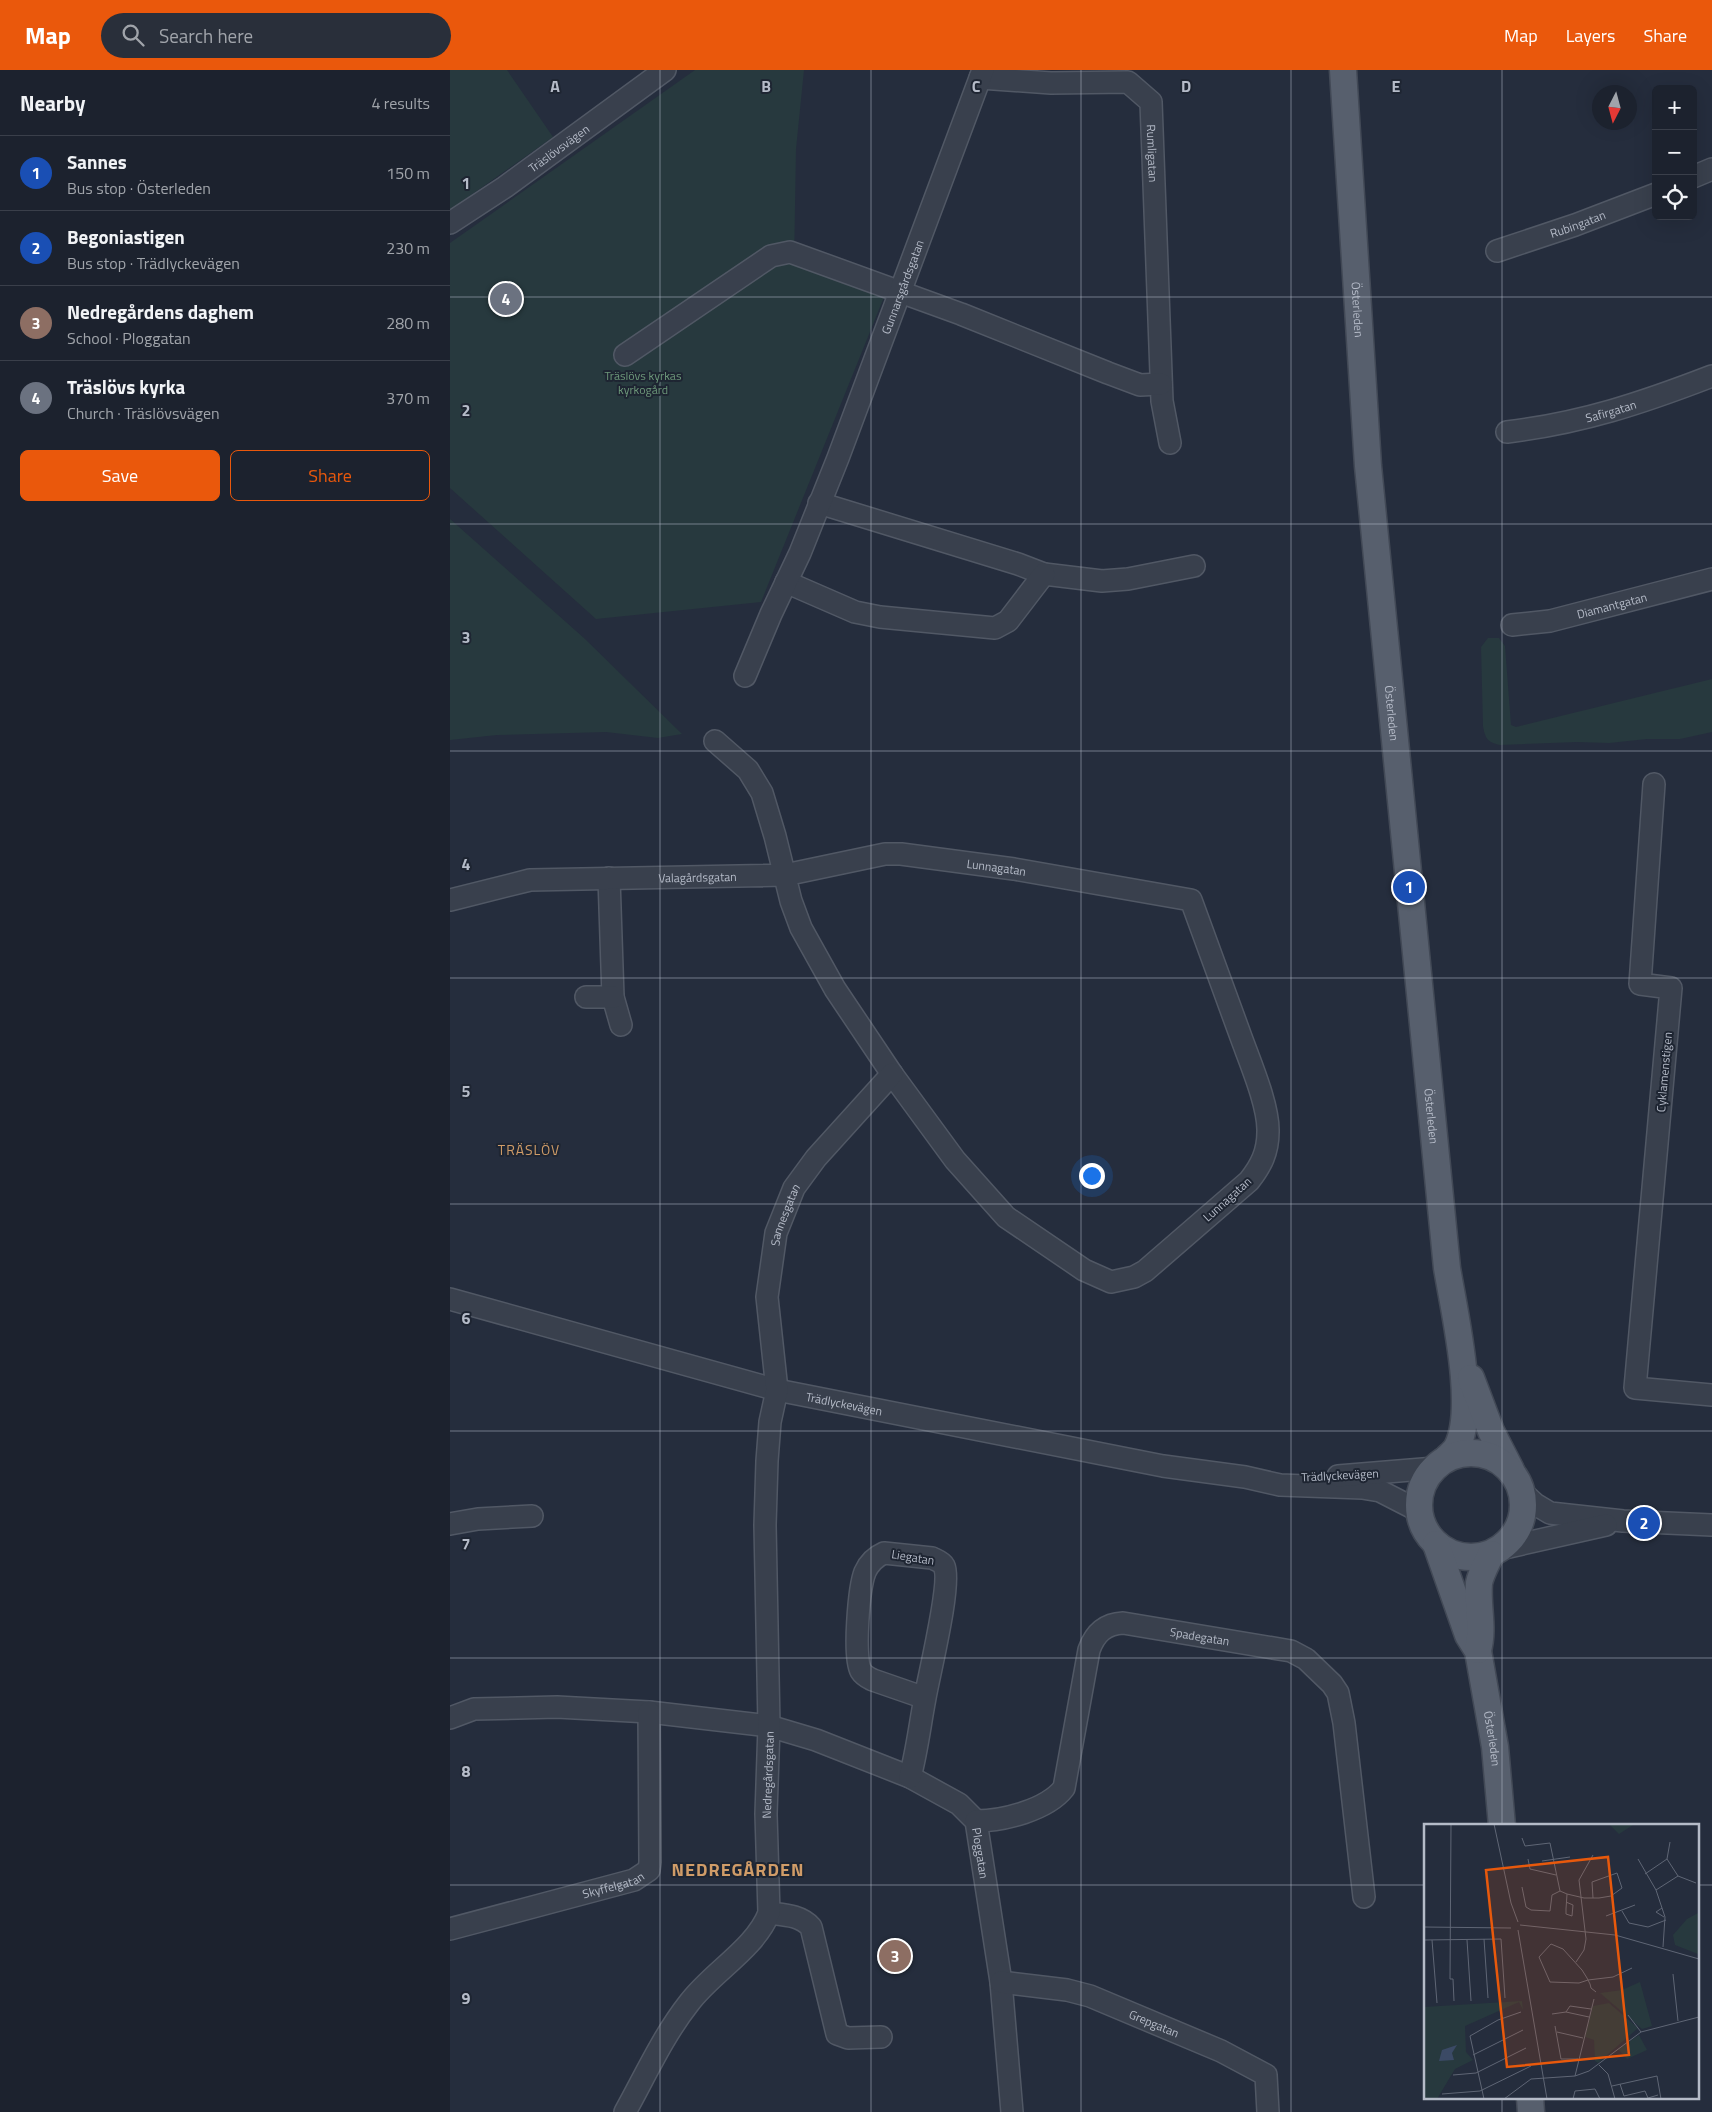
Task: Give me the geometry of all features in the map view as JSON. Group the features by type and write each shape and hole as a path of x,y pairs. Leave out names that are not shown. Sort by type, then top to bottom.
{"main road":[{"name":"Österleden","path":"1342,70 1377,566 1447,1268 1461,1354 1465,1409 1462,1431 1457,1447 1441,1463"},
{"name":"Österleden","path":"1461,1354 1491,1431 1517,1482"},
{"name":"Trädlyckevägen","path":"1496,1551 1466,1557 1450,1553 1436,1544 1428,1535 1422,1523 1419,1510 1422,1487 1441,1463 1465,1454 1483,1454 1504,1465 1517,1482"},
{"path":"1496,1551 1514,1536 1519,1527 1523,1509 1517,1482"},
{"name":"Österleden","path":"1436,1544 1468,1635 1478,1651 1494,1747 1502,1824"},
{"name":"Österleden","path":"1478,1651 1482,1636 1478,1604 1480,1581 1496,1551"}],"street":[{"name":"Träslövsvägen","path":"450,223 506,187 665,70"},
{"name":"Gunnarsgårdsgatan","path":"745,676 800,553 901,292 981,74"},
{"name":"Rumligatan","path":"981,74 1051,84 1128,82 1151,102 1161,384 1162,401 1170,443"},
{"path":"1697,175 1712,169"},
{"name":"Rubingatan","path":"1497,251 1575,225 1652,196"},
{"path":"625,356 771,256 779,253 797,253 961,314 1140,385 1161,384"},
{"name":"Safirgatan","path":"1507,432 1551,427 1619,410 1712,376"},
{"path":"819,503 1018,564 1044,574 1102,581 1128,579 1194,566"},
{"path":"786,582 855,612 880,617 995,628 1008,621 1044,574"},
{"name":"Diamantgatan","path":"1512,625 1550,621 1712,579"},
{"name":"Lunnagatan","path":"715,741 748,770 762,794 791,901 801,928 835,989 892,1074 955,1160 1006,1217 1084,1270 1111,1282 1134,1278 1145,1271 1249,1181 1260,1168 1266,1154 1268,1125 1254,1071 1191,900 1014,869 902,854 885,854 785,875"},
{"name":"Cyklamenstigen","path":"1654,784 1640,984 1671,988 1635,1388 1712,1395"},
{"name":"Valagårdsgatan","path":"450,900 530,880 785,875"},
{"path":"609,878 613,997 621,1025"},
{"path":"586,997 613,997"},
{"name":"Sannesgatan","path":"777,1390 767,1297 776,1233 794,1188 816,1158 892,1074"},
{"name":"Trädlyckevägen","path":"450,1299 777,1390 1163,1466 1280,1484 1362,1488 1380,1491 1419,1510"},
{"name":"Nedregårdsgatan","path":"769,1913 766,1814 769,1726 766,1498 770,1422 777,1390"},
{"name":"Trädlyckevägen","path":"1246,1478 1321,1477 1399,1472 1441,1463"},
{"name":"Trädlyckevägen","path":"1517,1482 1535,1504 1550,1513 1623,1521 1712,1525"},
{"path":"450,1524 478,1519 532,1516"},
{"name":"Trädlyckevägen","path":"1496,1551 1623,1521"},
{"name":"Liegatan","path":"910,1777 915,1758 945,1591 944,1566 932,1558 884,1553 876,1556 870,1563 862,1583 857,1652 859,1663 866,1676 925,1698"},
{"name":"Spadegatan","path":"976,1821 990,1821 1021,1813 1048,1802 1058,1796 1064,1788 1089,1650 1096,1634 1106,1627 1123,1623 1291,1651 1301,1655 1320,1672 1332,1684 1339,1698 1357,1824 1364,1896"},
{"path":"450,1718 474,1709 557,1707 649,1712 769,1726"},
{"name":"Skyffelgatan","path":"450,1929 634,1880 649,1870 649,1712"},
{"name":"Ploggatan","path":"769,1726 816,1740 910,1777 959,1804 976,1821 1001,1982 1012,2112"},
{"path":"625,2112 688,2004 703,1986 755,1937 766,1922 769,1913 799,1918 811,1927 837,2034 848,2038 881,2037"},
{"name":"Grepgatan","path":"1001,1982 1060,1989 1090,1996 1222,2052 1266,2075 1268,2112"}],"green space":[{"path":"450,70 507,70 553,137 450,210"},
{"name":"Träslövs kyrkas kyrkogård","path":"695,70 804,70 796,149 794,263 884,297 761,602 596,619 450,488 450,243"},
{"path":"450,519 585,639 682,734 658,738 606,732 497,735 450,740"},
{"path":"1488,638 1499,638 1505,646 1511,725 1516,727 1712,679 1712,732 1680,739 1647,739 1609,743 1577,742 1500,745 1489,741 1483,726 1481,647"}],"place":[{"name":"Träslövs kyrka","path":"506,299"},
{"name":"Sannes","path":"1409,887"},
{"name":"Begoniastigen","path":"1644,1523"},
{"name":"Nedregårdens daghem","path":"895,1956"}],"district":[{"name":"TRÄSLÖV","path":"529,1149"},
{"name":"NEDREGÅRDEN","path":"738,1869"}]}
